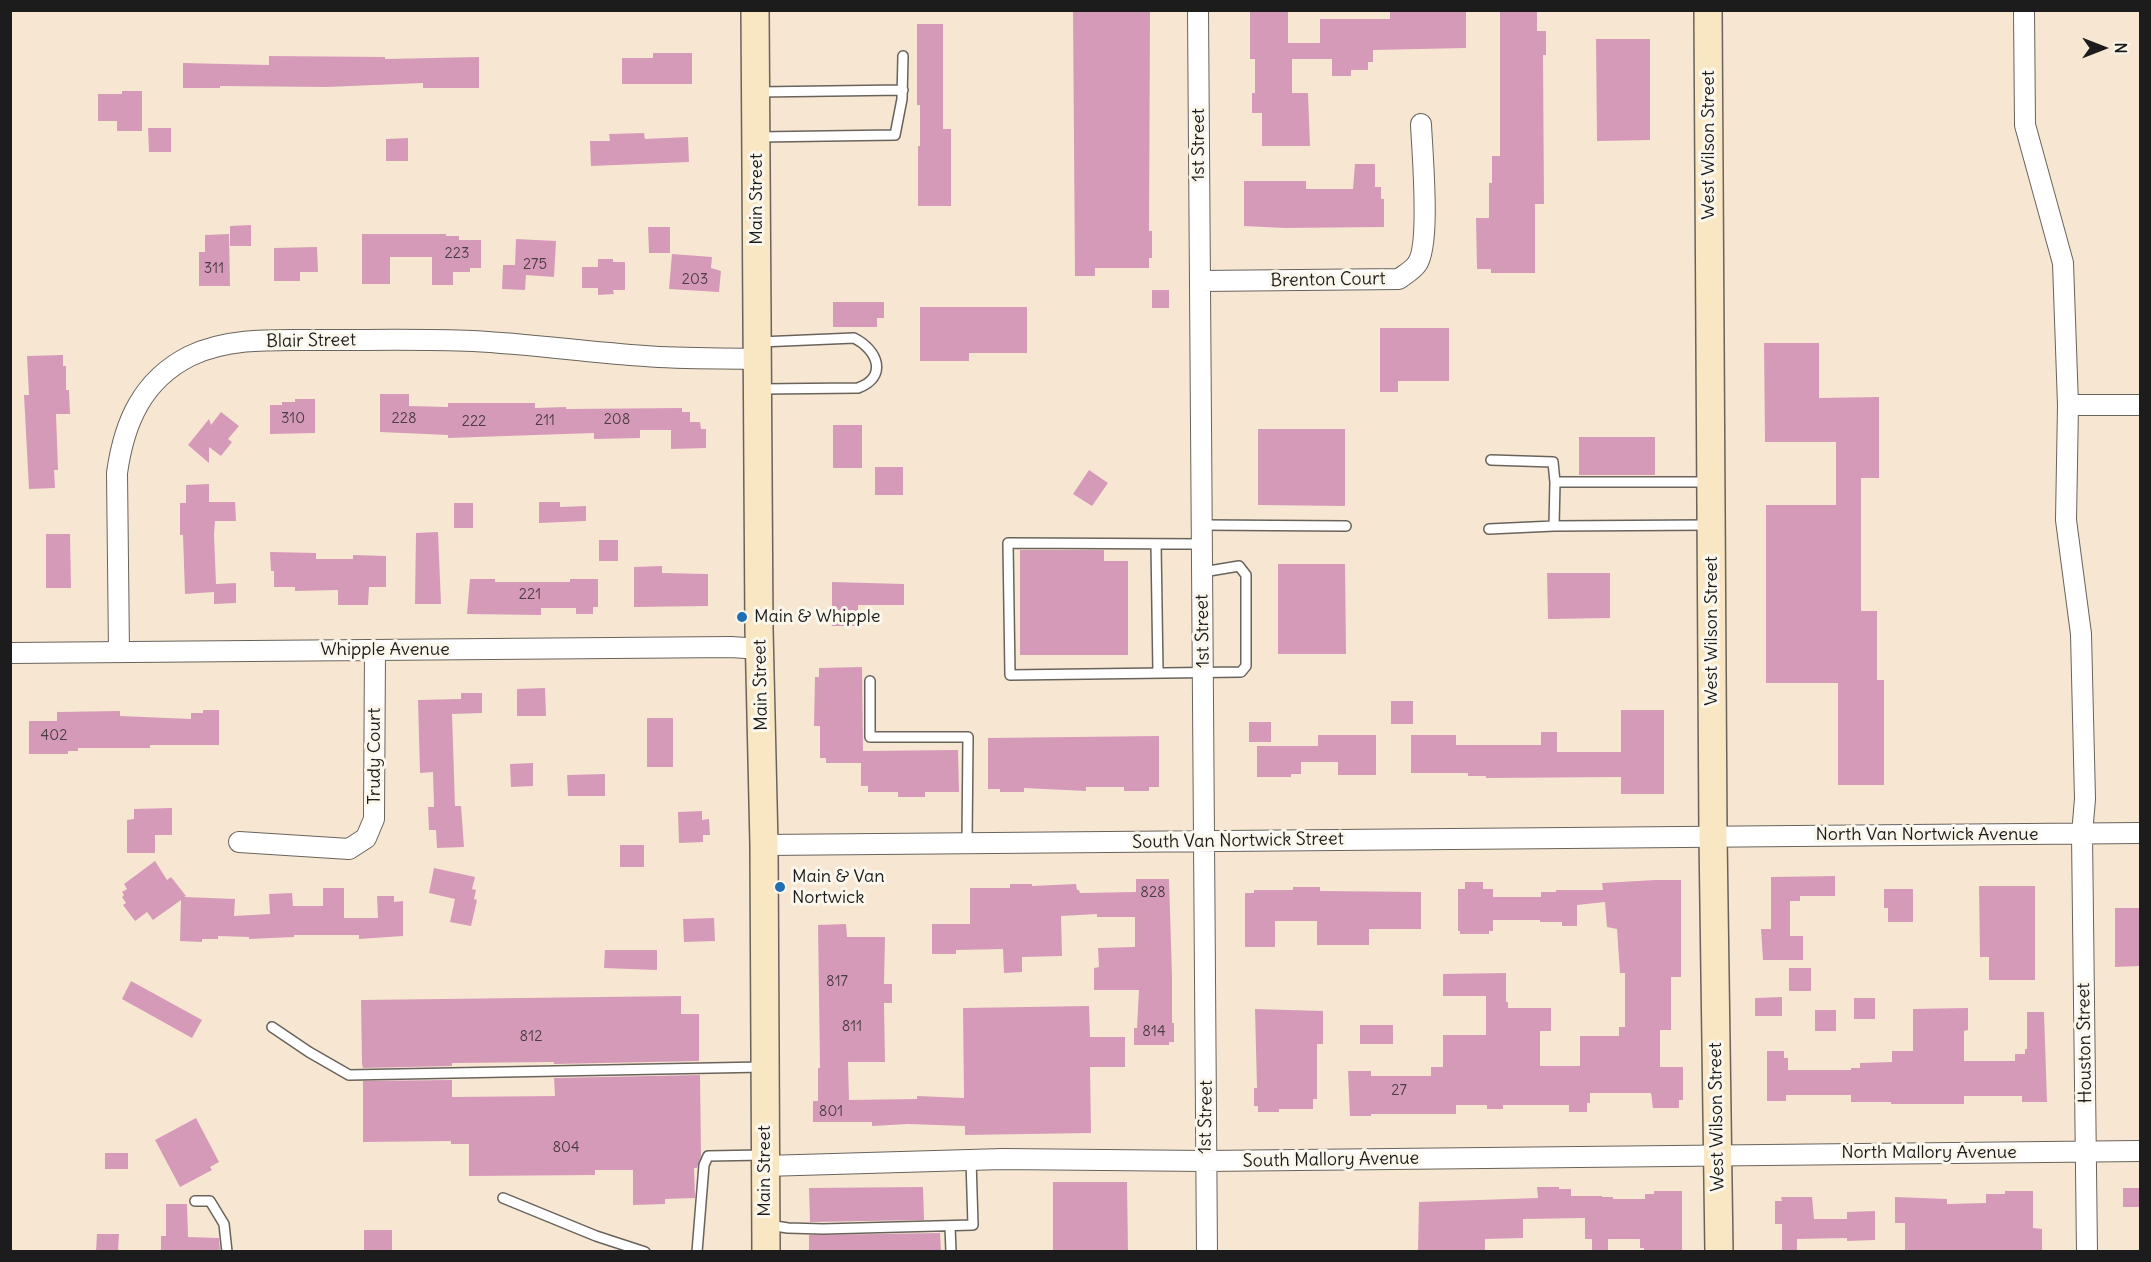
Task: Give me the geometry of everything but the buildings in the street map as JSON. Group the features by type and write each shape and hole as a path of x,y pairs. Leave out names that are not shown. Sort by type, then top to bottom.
{"main road":[{"name":"Main Street","path":"755,10 766,1251"},
{"name":"West Wilson Street","path":"1708,10 1713,836 1719,1251"}],"street":[{"name":"1st Street","path":"1198,10 1207,1251"},
{"name":"Houston Street","path":"2024,10 2025,125 2063,263 2068,405 2066,520 2081,634 2085,799 2082,834 2087,1251"},
{"name":"Brenton Court","path":"1201,281 1399,279 1418,264 1422,250 1425,216 1420,124"},
{"name":"Blair Street","path":"119,652 117,473 121,445 131,416 149,387 166,370 190,356 218,345 250,341 473,341 647,356 758,350"},
{"path":"2068,405 2140,405"},
{"name":"Whipple Avenue","path":"10,653 731,647 760,649"},
{"name":"Trudy Court","path":"239,843 348,849 366,838 374,819 375,650"},
{"name":"North Van Nortwick Avenue","path":"1713,836 2140,833"},
{"name":"South Van Nortwick Street","path":"764,845 1713,836"},
{"name":"North Mallory Avenue","path":"1718,1155 2140,1151"},
{"name":"South Mallory Avenue","path":"765,1161 1205,1161 1718,1155"}],"lane":[{"path":"757,137 895,135 903,90 903,56"},
{"path":"756,92 903,90"},
{"path":"758,350 854,338 873,353 877,364 874,380 858,388 758,388"},
{"path":"1491,460 1553,462 1554,526"},
{"path":"1555,482 1711,482"},
{"path":"1489,529 1554,526 1711,525"},
{"path":"1203,572 1239,567 1246,575 1246,666 1241,672 1010,675 1008,543 1156,544 1202,534 1346,526"},
{"path":"1156,544 1158,672"},
{"path":"870,681 870,737 968,737 968,843"},
{"path":"272,1027 349,1075 765,1066"},
{"path":"697,1251 704,1165 708,1156 765,1161"},
{"path":"766,1225 823,1229 973,1225 971,1160"},
{"path":"503,1198 596,1236 645,1251"},
{"path":"195,1201 210,1201 224,1224 227,1251"},
{"path":"950,1226 951,1251"}],"place":[{"name":"Main & Whipple","path":"742,617"},
{"name":"Main & Van Nortwick","path":"780,887"}]}
